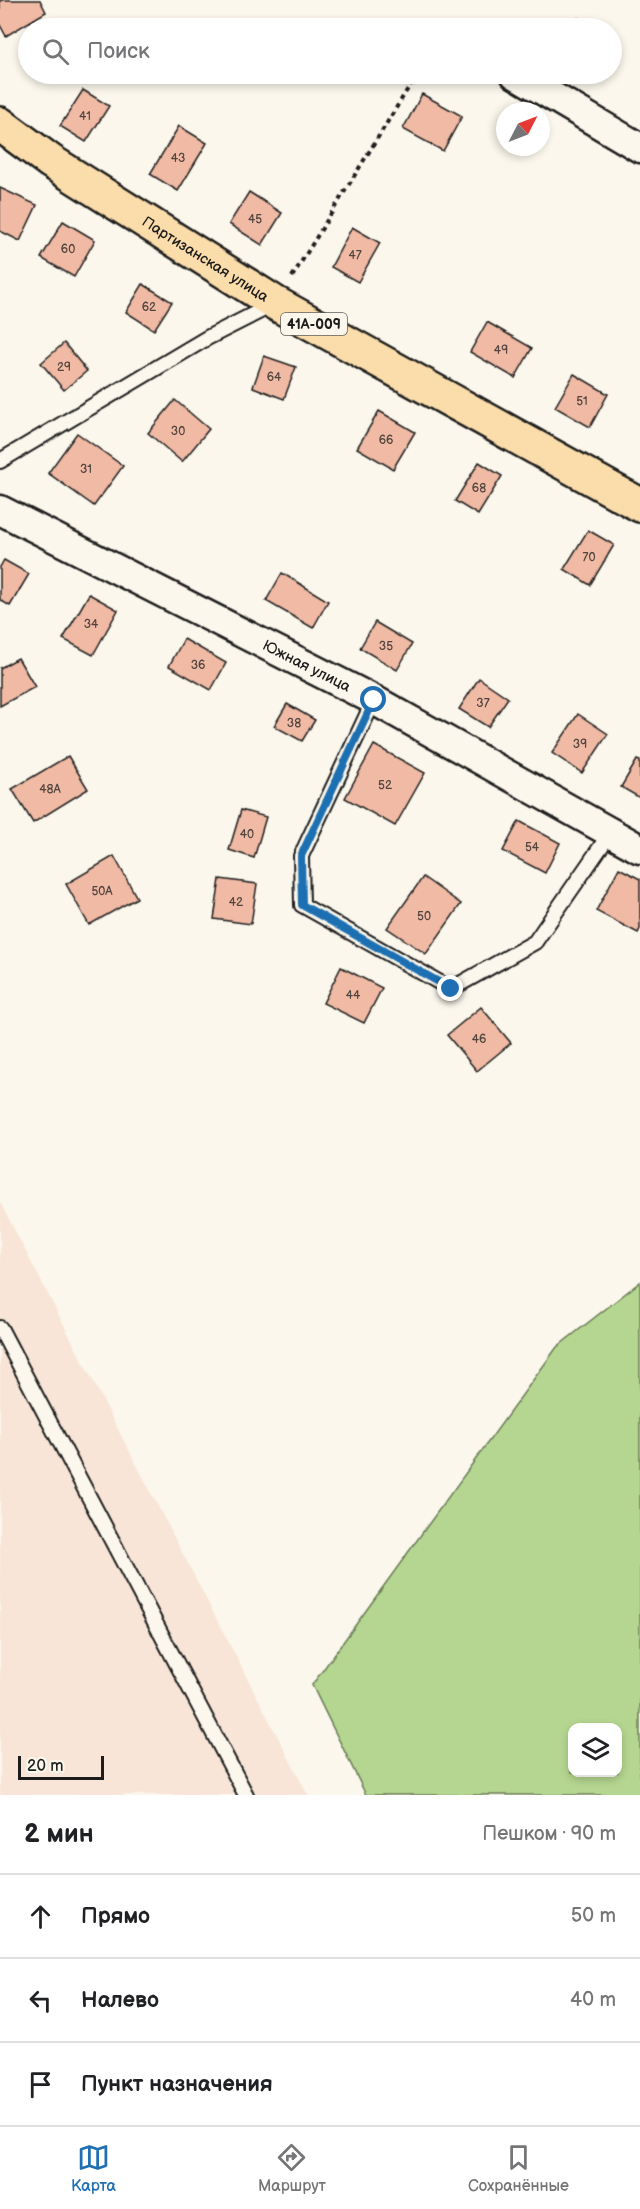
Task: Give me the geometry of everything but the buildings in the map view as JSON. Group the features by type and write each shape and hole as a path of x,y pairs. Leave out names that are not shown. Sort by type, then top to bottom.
{"main road":[{"name":"Партизанская улица","path":"0,124 50,161 275,303 640,505"}],"street":[{"path":"531,84 640,148"},
{"name":"Южная улица","path":"0,510 374,700 640,849"}],"lane":[{"path":"0,461 207,338 275,303"},
{"path":"374,700 301,856 302,905 451,989 535,942 611,832"},
{"path":"0,1328 246,1795"}],"path":[{"path":"275,303 411,84"}],"shaded area":[{"path":"0,1202 308,1795 0,1795"}],"green space":[{"path":"640,1282 640,1795 366,1795 312,1685 557,1347"}],"route":[{"path":"374,700 301,856 302,905 451,989"}]}
